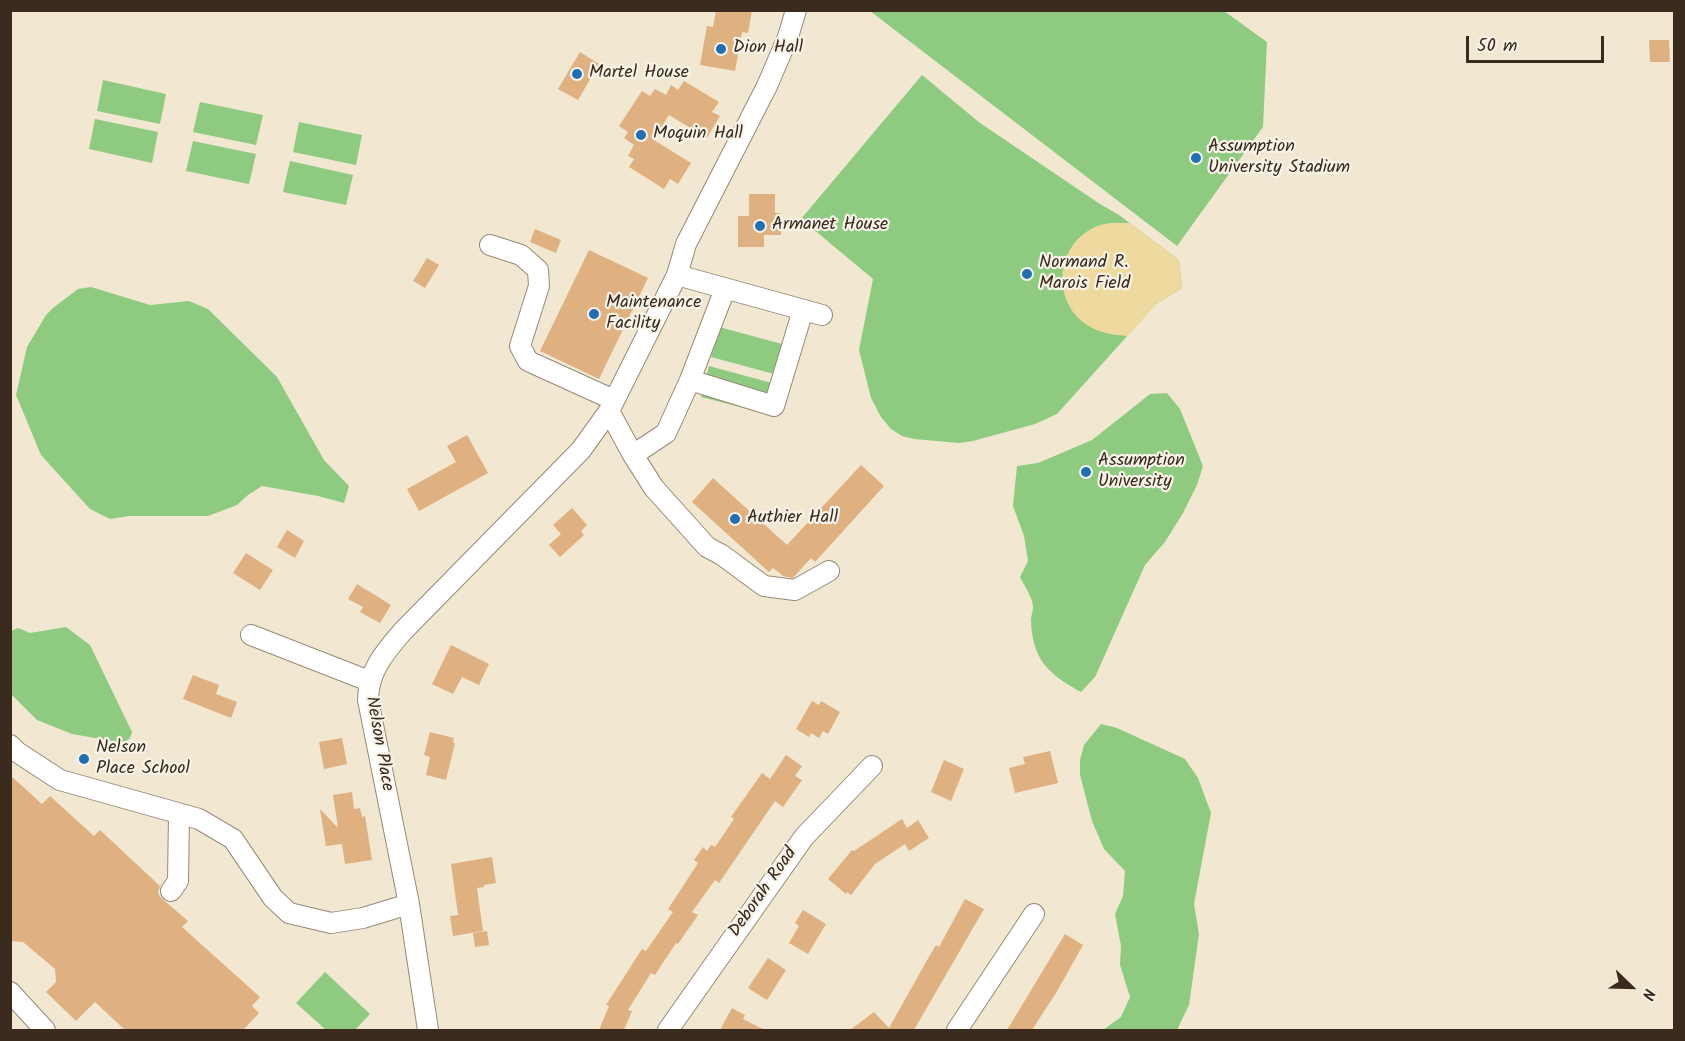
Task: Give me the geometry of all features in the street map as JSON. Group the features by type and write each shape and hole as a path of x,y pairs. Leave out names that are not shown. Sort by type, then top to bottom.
{"street":[{"name":"Nelson Place","path":"428,1030 409,904 368,700 369,681 380,660 403,631 570,462 612,405 677,275 686,244 771,78 788,38 796,10"},
{"path":"490,245 520,255 538,270 539,286 520,345 528,361 612,405 633,455 654,489 707,547 722,555 764,586 795,590 829,571"},
{"path":"677,275 813,312 774,406 690,380"},
{"path":"633,455 666,433 690,380 724,289"},
{"path":"251,635 369,681"},
{"path":"10,745 60,780 199,819 233,840 273,898 289,913 331,923 363,918 409,904"},
{"name":"Deborah Road","path":"668,1030 804,837 872,766"},
{"path":"171,891 178,881 178,814"},
{"path":"957,1030 1034,914"},
{"path":"10,992 45,1030"}],"green space":[{"path":"870,11 1224,11 1267,42 1263,127 1177,246"},
{"name":"Normand R. Marois Field","path":"922,75 980,123 1119,215 1179,260 1182,288 1156,304 1057,414 1035,424 959,443 902,436 891,429 881,417 871,398 859,350 873,279 801,219"},
{"path":"103,80 166,94 160,124 97,111"},
{"path":"200,102 263,115 256,145 193,132"},
{"path":"95,119 158,132 152,163 89,149"},
{"path":"299,122 362,135 356,165 293,152"},
{"path":"193,141 256,154 249,184 186,171"},
{"path":"290,161 353,175 346,205 283,192"},
{"path":"91,287 150,305 189,301 208,309 277,377 324,460 349,486 344,503 262,486 237,505 208,516 129,516 110,519 90,509 41,455 16,395 27,347 46,315 78,289"},
{"path":"719,327 782,344 774,374 711,357"},
{"path":"709,366 772,383 764,413 701,397"},
{"path":"1167,393 1180,409 1203,466 1197,485 1183,513 1165,542 1145,565 1095,677 1081,692 1051,672 1044,664 1035,645 1031,620 1033,603 1020,577 1028,561 1024,536 1013,506 1017,466 1038,463 1092,440 1150,394"},
{"path":"66,627 90,645 132,732 130,738 124,743 72,734 37,720 11,694 11,631 18,628 30,633"},
{"path":"1101,724 1117,728 1185,759 1198,778 1211,813 1194,904 1199,934 1189,1005 1177,1030 1103,1030 1121,1017 1130,997 1120,965 1121,946 1115,914 1123,896 1125,871 1104,849 1092,821 1080,775 1080,760 1084,745"},
{"path":"325,972 370,1014 355,1030 326,1030 296,1003"}],"sand":[{"path":"1111,223 1130,223 1179,260 1182,288 1156,304 1128,336 1107,333 1087,325 1068,303 1063,289 1065,261 1071,248 1080,237 1093,228"}],"building":[{"name":"Dion Hall","path":"716,10 752,10 748,33 742,32 735,71 700,65 707,26 713,27"},
{"path":"1649,40 1669,40 1670,62 1650,62"},
{"name":"Martel House","path":"580,52 599,64 578,100 558,89"},
{"name":"Moquin Hall","path":"684,81 719,102 712,112 720,116 707,138 669,115 654,140 691,163 678,184 670,179 664,189 629,167 634,159 628,156 634,145 624,138 628,132 619,126 642,91 650,96 655,89 666,95 671,85 678,90"},
{"name":"Armanet House","path":"749,194 775,194 775,213 781,213 781,235 764,235 764,247 738,247 738,216 749,216"},
{"path":"535,229 561,240 556,253 530,242"},
{"name":"Maintenance Facility","path":"589,250 648,278 599,379 540,351"},
{"path":"427,258 439,265 425,288 413,281"},
{"path":"467,435 488,473 419,511 407,489 456,462 447,446"},
{"path":"861,465 884,486 815,562 811,558 793,578 783,576 773,568 769,572 692,502 713,478 787,545"},
{"path":"572,508 587,525 581,531 584,535 560,557 549,545 561,534 553,525"},
{"path":"287,530 304,541 295,558 277,547"},
{"path":"246,553 273,570 260,590 233,573"},
{"path":"357,584 391,605 380,623 360,612 363,607 348,599"},
{"path":"451,645 489,664 479,685 462,677 453,694 432,684"},
{"path":"193,675 219,685 216,694 237,702 231,718 183,699"},
{"path":"812,701 819,705 821,701 840,712 828,734 823,731 819,738 811,733 809,737 796,729"},
{"path":"430,732 454,738 453,743 455,743 446,780 426,775 430,757 424,755"},
{"path":"342,738 347,764 324,769 319,742"},
{"path":"1050,751 1058,783 1015,793 1009,768 1025,764 1023,757"},
{"path":"786,755 802,766 795,776 802,780 783,807 775,801 719,883 715,880 692,912 698,915 655,975 651,973 628,1010 632,1011 624,1030 599,1030 609,1006 606,1005 642,949 646,951 673,912 668,909 698,863 694,860 703,847 707,851 711,845 715,847 734,819 731,817 762,773 770,779"},
{"path":"944,760 964,769 951,801 931,792"},
{"path":"10,775 42,804 50,796 94,836 100,830 160,886 158,893 160,897 188,921 182,927 260,997 252,1006 259,1013 243,1030 125,1030 95,1002 76,1021 46,992 56,982 55,969 23,942 10,941"},
{"path":"352,792 354,809 360,808 362,817 365,816 372,860 345,864 342,844 326,846 320,809 338,828 333,795"},
{"path":"902,819 907,828 918,820 929,838 909,851 905,844 875,864 851,895 847,892 846,894 828,879 852,850 854,851"},
{"path":"492,857 496,883 477,888 483,931 453,936 450,916 458,915 451,864"},
{"path":"965,899 984,909 914,1030 850,1030 874,1012 889,1028 936,945 939,947"},
{"path":"803,910 826,924 808,954 789,943 799,926 795,923"},
{"path":"487,931 489,945 475,947 473,933"},
{"path":"1065,934 1083,945 1056,993 1032,1030 1007,1030"},
{"path":"768,958 786,970 767,1000 748,988"},
{"path":"732,1008 745,1015 743,1019 765,1030 720,1030"}],"place":[{"name":"Dion Hall","path":"721,49"},
{"name":"Martel House","path":"577,74"},
{"name":"Moquin Hall","path":"641,135"},
{"name":"Assumption University Stadium","path":"1196,158"},
{"name":"Armanet House","path":"760,226"},
{"name":"Normand R. Marois Field","path":"1027,274"},
{"name":"Maintenance Facility","path":"594,314"},
{"name":"Assumption University","path":"1086,472"},
{"name":"Authier Hall","path":"735,519"},
{"name":"Nelson Place School","path":"84,759"}]}
